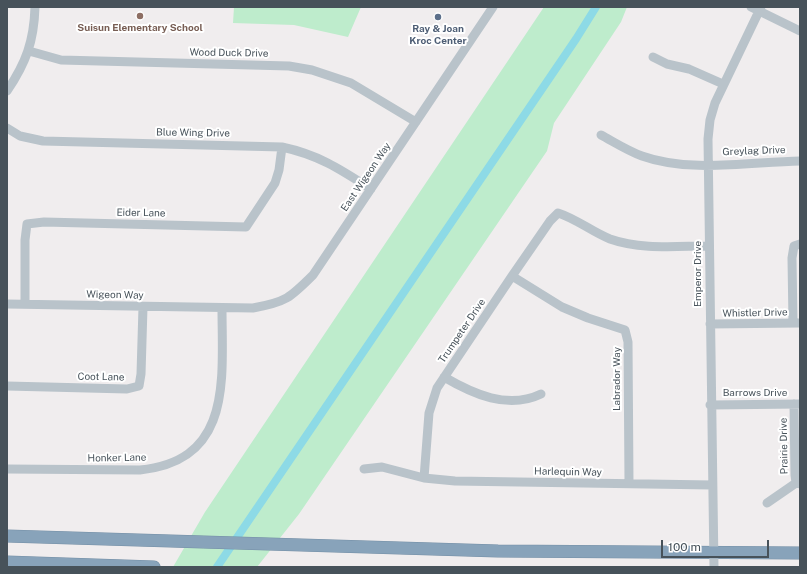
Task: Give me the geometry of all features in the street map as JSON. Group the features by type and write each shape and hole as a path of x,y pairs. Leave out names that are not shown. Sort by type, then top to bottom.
{"highway":[{"path":"7,536 254,545 498,551 800,553"},
{"path":"7,562 154,567"}],"street":[{"path":"7,91 18,75 29,51 34,30 35,7"},
{"name":"East Wigeon Way","path":"222,308 254,308 278,303 294,294 314,275 493,7"},
{"path":"751,7 760,9 800,31"},
{"name":"Emperor Drive","path":"714,567 710,405 708,164 710,120 723,84 760,9"},
{"name":"Wood Duck Drive","path":"29,51 67,60 276,65 312,70 334,76 365,90 416,122"},
{"path":"653,57 667,64 689,69 723,84"},
{"name":"Blue Wing Drive","path":"7,128 20,136 43,141 282,147 315,156 330,163 371,189"},
{"name":"Greylag Drive","path":"601,135 641,156 672,163 708,164 800,161"},
{"name":"Eider Lane","path":"25,304 25,240 27,224 44,222 246,227 275,183 280,170 282,147"},
{"name":"Trumpeter Drive","path":"424,478 429,413 433,399 444,377 550,221 558,213 568,216 595,233 628,244 709,246"},
{"path":"796,323 792,258 794,246 800,244"},
{"name":"Labrador Way","path":"512,276 562,307 588,318 625,330 628,342 629,483"},
{"name":"Wigeon Way","path":"7,304 222,308"},
{"name":"Coot Lane","path":"7,386 127,390 139,386 142,374 143,307"},
{"name":"Honker Lane","path":"7,469 155,469 172,463 188,454 208,432 218,409 222,356 222,308"},
{"name":"Whistler Drive","path":"710,324 796,323"},
{"path":"444,377 476,394 500,400 521,400 541,394"},
{"name":"Barrows Drive","path":"710,405 797,404"},
{"name":"Prairie Drive","path":"797,404 795,475 798,484"},
{"name":"Harlequin Way","path":"364,469 382,467 424,478 455,481 712,485"},
{"path":"767,503 798,484"}],"green space":[{"path":"234,7 361,7 348,37 294,25 233,23"},
{"path":"544,7 627,7 621,22 554,123 547,151 299,514 257,567 173,567 205,512"}],"waterway":[{"path":"217,567 576,39 596,7"}],"place":[{"name":"Suisun Elementary School","path":"140,16"},
{"name":"Ray & Joan Kroc Center","path":"438,17"}]}
